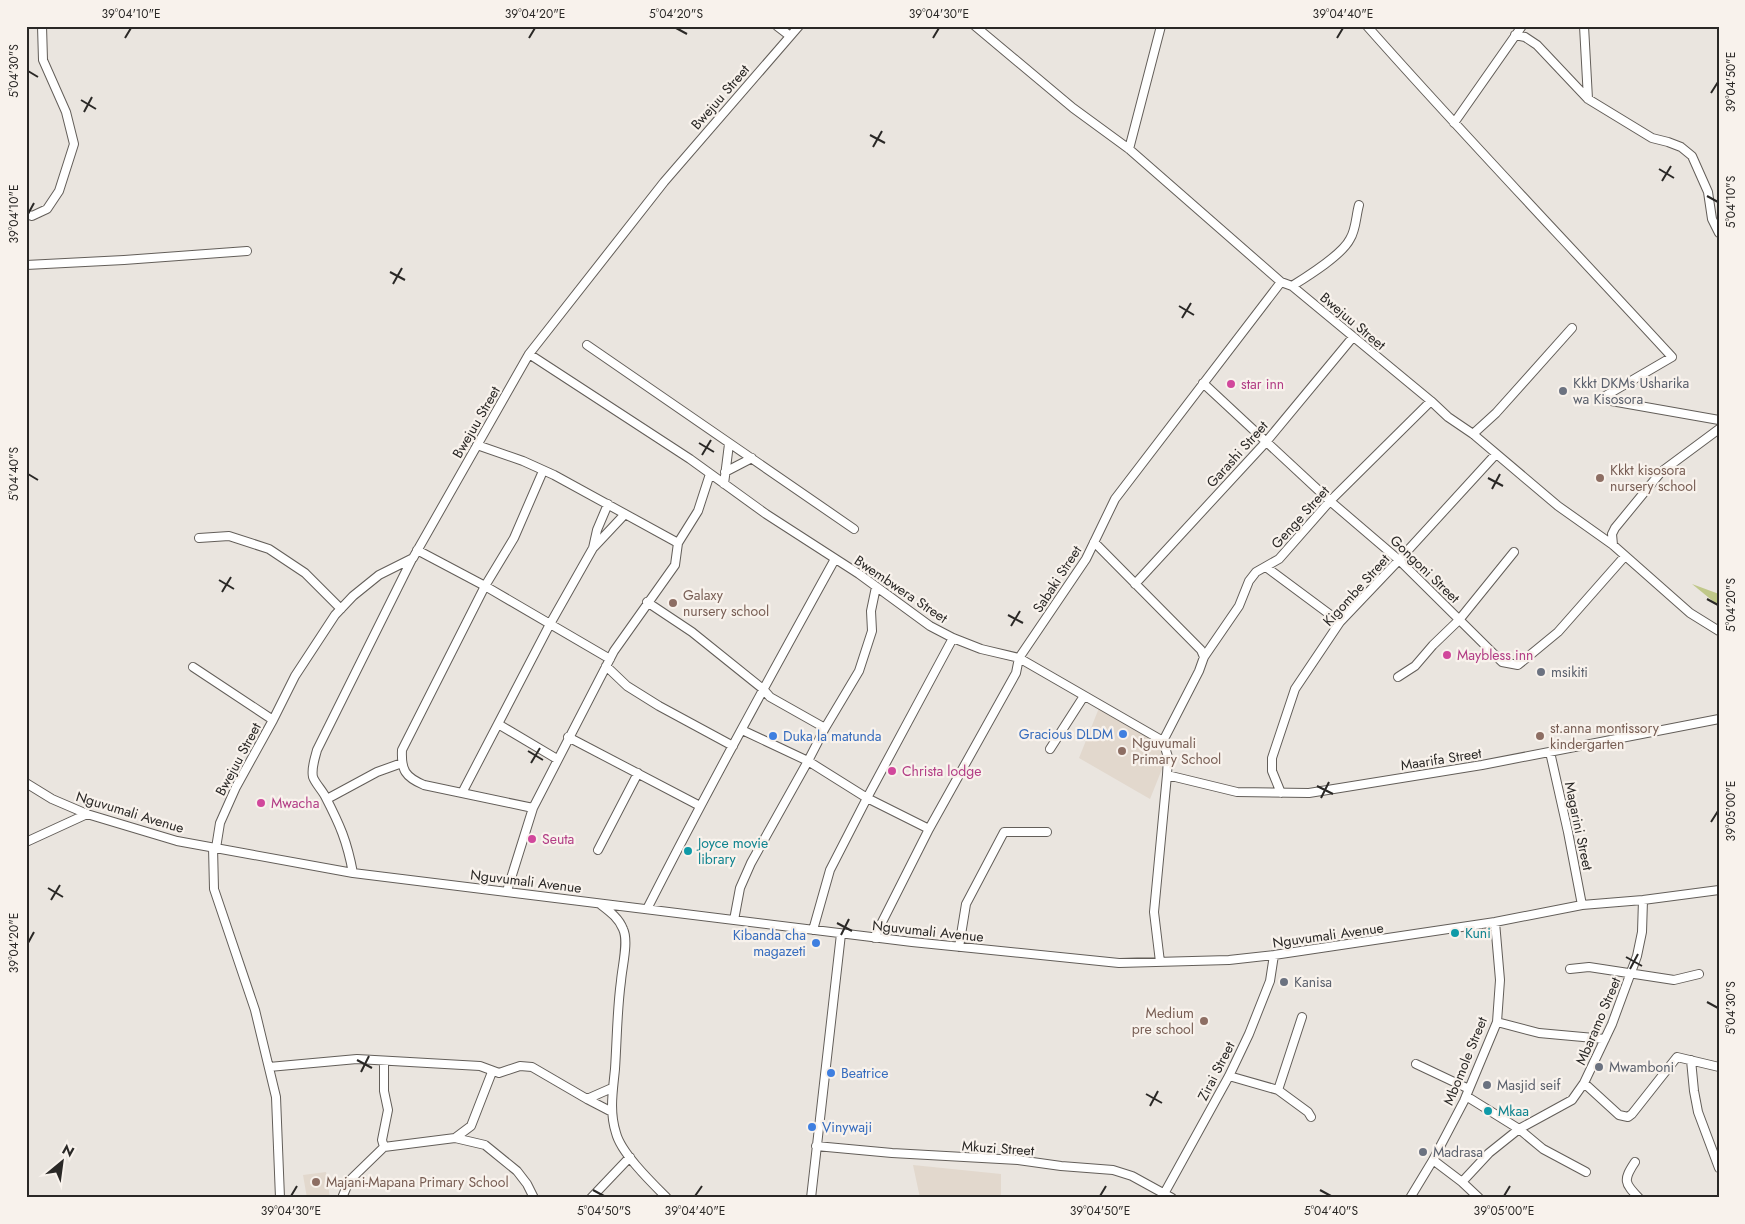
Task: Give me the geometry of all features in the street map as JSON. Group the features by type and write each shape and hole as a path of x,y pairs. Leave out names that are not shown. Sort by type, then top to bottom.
{"street":[{"path":"26,214 32,216 47,210 59,191 74,144 66,112 43,60 42,26"},
{"path":"777,26 790,36"},
{"name":"Bwejuu Street","path":"280,1198 276,1097 255,1010 214,889 215,848 220,823 236,787 295,676 335,615 379,575 413,558 529,354 664,182 799,26"},
{"name":"Bwejuu Street","path":"975,26 1073,108 1129,149 1282,282 1292,286 1448,417 1473,434 1558,506 1613,545 1690,613 1719,631"},
{"path":"1129,149 1161,26"},
{"path":"1367,26 1454,123 1672,357 1600,399 1719,420"},
{"path":"1454,123 1522,26"},
{"path":"1584,26 1588,98"},
{"path":"1515,36 1525,38 1538,45 1588,98 1652,138 1681,147 1692,156 1708,192 1712,219 1719,232"},
{"path":"1292,286 1318,270 1348,243 1359,205"},
{"path":"26,265 247,251"},
{"name":"Sabaki Street","path":"874,938 929,829 1016,673 1019,658 1086,559 1115,499 1282,282"},
{"path":"1473,434 1496,412 1572,328"},
{"name":"Garashi Street","path":"1135,584 1266,442 1353,338"},
{"path":"587,345 854,529"},
{"name":"Bwembwera Street","path":"529,354 629,418 930,626 981,649 1019,658 1163,741"},
{"name":"Gongoni Street","path":"1203,383 1330,501 1399,560 1502,662 1518,665 1558,632 1625,556"},
{"name":"Genge Street","path":"1163,741 1199,671 1204,657 1239,606 1249,581 1256,572 1279,559 1330,501 1431,401"},
{"path":"1613,545 1612,534 1615,528 1661,472 1719,429"},
{"path":"724,484 729,444"},
{"path":"478,445 524,461 554,475 678,542"},
{"name":"Kigombe Street","path":"1281,793 1272,771 1272,758 1295,689 1340,622 1496,454"},
{"path":"725,472 752,458"},
{"path":"533,808 424,785 412,780 406,774 402,763 402,750 485,586 514,538 544,471"},
{"path":"507,891 533,808 614,651 675,565 678,542 698,511 710,474"},
{"path":"593,548 597,530 608,504"},
{"path":"462,793 550,624 593,548 624,514"},
{"path":"199,538 229,536 269,548 305,573 341,609"},
{"path":"1094,542 1202,650 1204,657"},
{"path":"417,550 485,586 550,624 608,663 628,686 659,706 733,746"},
{"path":"1398,677 1415,666 1433,645 1460,620 1514,552"},
{"path":"353,873 346,841 327,799 313,778 317,750 413,558"},
{"path":"647,909 700,806 835,559"},
{"path":"1266,567 1340,622"},
{"path":"734,920 740,888 751,863 808,761 824,728 859,671 872,631 871,611 876,587"},
{"path":"647,602 692,632 763,689 770,697 824,728"},
{"path":"813,930 830,870 953,638"},
{"path":"193,667 273,720"},
{"path":"1050,749 1084,696"},
{"name":"Maarifa Street","path":"1167,774 1237,792 1309,793 1550,752 1719,719"},
{"path":"498,724 557,759"},
{"path":"742,730 808,761 867,798 929,829"},
{"path":"568,737 700,806"},
{"path":"1160,962 1154,912 1168,757 1163,741"},
{"name":"Magarini Street","path":"1550,752 1582,905"},
{"path":"327,799 377,772 402,763"},
{"path":"598,850 638,773"},
{"name":"Nguvumali Avenue","path":"26,783 52,799 87,814 177,841 353,873 598,902 874,938 1119,963 1229,960 1274,956 1495,922 1582,905 1643,900 1719,890"},
{"path":"26,842 87,814"},
{"path":"959,947 966,904 1004,832 1047,832"},
{"name":"Mbaramo Street","path":"1462,1182 1489,1153 1519,1129 1572,1100 1584,1083 1619,1008 1637,956 1642,932 1643,900"},
{"path":"598,902 613,914 623,929 625,941 612,1088 612,1112 616,1134 630,1157 667,1198"},
{"name":"Mbomole Street","path":"1410,1198 1433,1160 1468,1093 1497,1022 1500,980 1495,922"},
{"path":"811,1198 841,934"},
{"name":"Zirai Street","path":"1165,1192 1229,1076 1249,1034 1270,981 1274,956"},
{"path":"1570,969 1588,967 1674,980 1685,979 1699,974"},
{"path":"1278,1090 1302,1018"},
{"path":"1497,1022 1539,1033 1605,1039"},
{"path":"1584,1083 1618,1115 1628,1117 1677,1057 1719,1067"},
{"path":"269,1067 357,1059 480,1066 492,1072 505,1072 520,1066 532,1067 587,1100 612,1112"},
{"path":"1691,1060 1698,1112 1719,1168"},
{"path":"384,1061 384,1090 388,1110 382,1140 384,1147"},
{"path":"1416,1064 1468,1093 1519,1129 1543,1149 1586,1172"},
{"path":"455,1138 471,1126 492,1072"},
{"path":"1229,1076 1278,1090 1308,1112 1311,1117"},
{"path":"587,1100 612,1088"},
{"path":"342,1198 349,1180 384,1147 455,1138 485,1145 517,1171 527,1184 534,1198"},
{"name":"Mkuzi Street","path":"816,1146 892,1153 1018,1160 1113,1170 1132,1176 1165,1192 1172,1198"},
{"path":"590,1198 630,1157"},
{"path":"1433,1160 1462,1182 1479,1198"},
{"path":"1635,1162 1628,1172 1626,1179 1628,1186 1639,1198"}],"shaded area":[{"name":"Nguvumali Primary School","path":"1099,708 1160,744 1166,759 1150,799 1079,758"},
{"path":"913,1165 1001,1174 1001,1198 920,1198"},
{"name":"Majani-Mapana Primary School","path":"326,1172 330,1198 307,1198 303,1175"}],"green space":[{"path":"1692,584 1719,594 1719,606"}],"place":[{"name":"star inn","path":"1231,384"},
{"name":"Kkkt DKMs Usharika wa Kisosora","path":"1563,391"},
{"name":"Kkkt kisosora nursery school","path":"1600,478"},
{"name":"Galaxy nursery school","path":"673,603"},
{"name":"Maybless inn","path":"1447,655"},
{"name":"msikiti","path":"1541,672"},
{"name":"Gracious DLDM","path":"1123,734"},
{"name":"Duka la matunda","path":"773,736"},
{"name":"st.anna montissory kindergarten","path":"1540,736"},
{"name":"Nguvumali Primary School","path":"1122,751"},
{"name":"Christa lodge","path":"892,771"},
{"name":"Mwacha","path":"261,803"},
{"name":"Seuta","path":"532,839"},
{"name":"Joyce movie library","path":"688,851"},
{"name":"Kuni","path":"1455,933"},
{"name":"Kibanda cha magazeti","path":"816,943"},
{"name":"Kanisa","path":"1284,982"},
{"name":"Medium pre school","path":"1204,1021"},
{"name":"Mwamboni","path":"1599,1067"},
{"name":"Beatrice","path":"831,1073"},
{"name":"Masjid seif","path":"1487,1085"},
{"name":"Mkaa","path":"1488,1111"},
{"name":"Vinywaji","path":"812,1127"},
{"name":"Madrasa","path":"1423,1152"},
{"name":"Majani-Mapana Primary School","path":"316,1182"}]}
